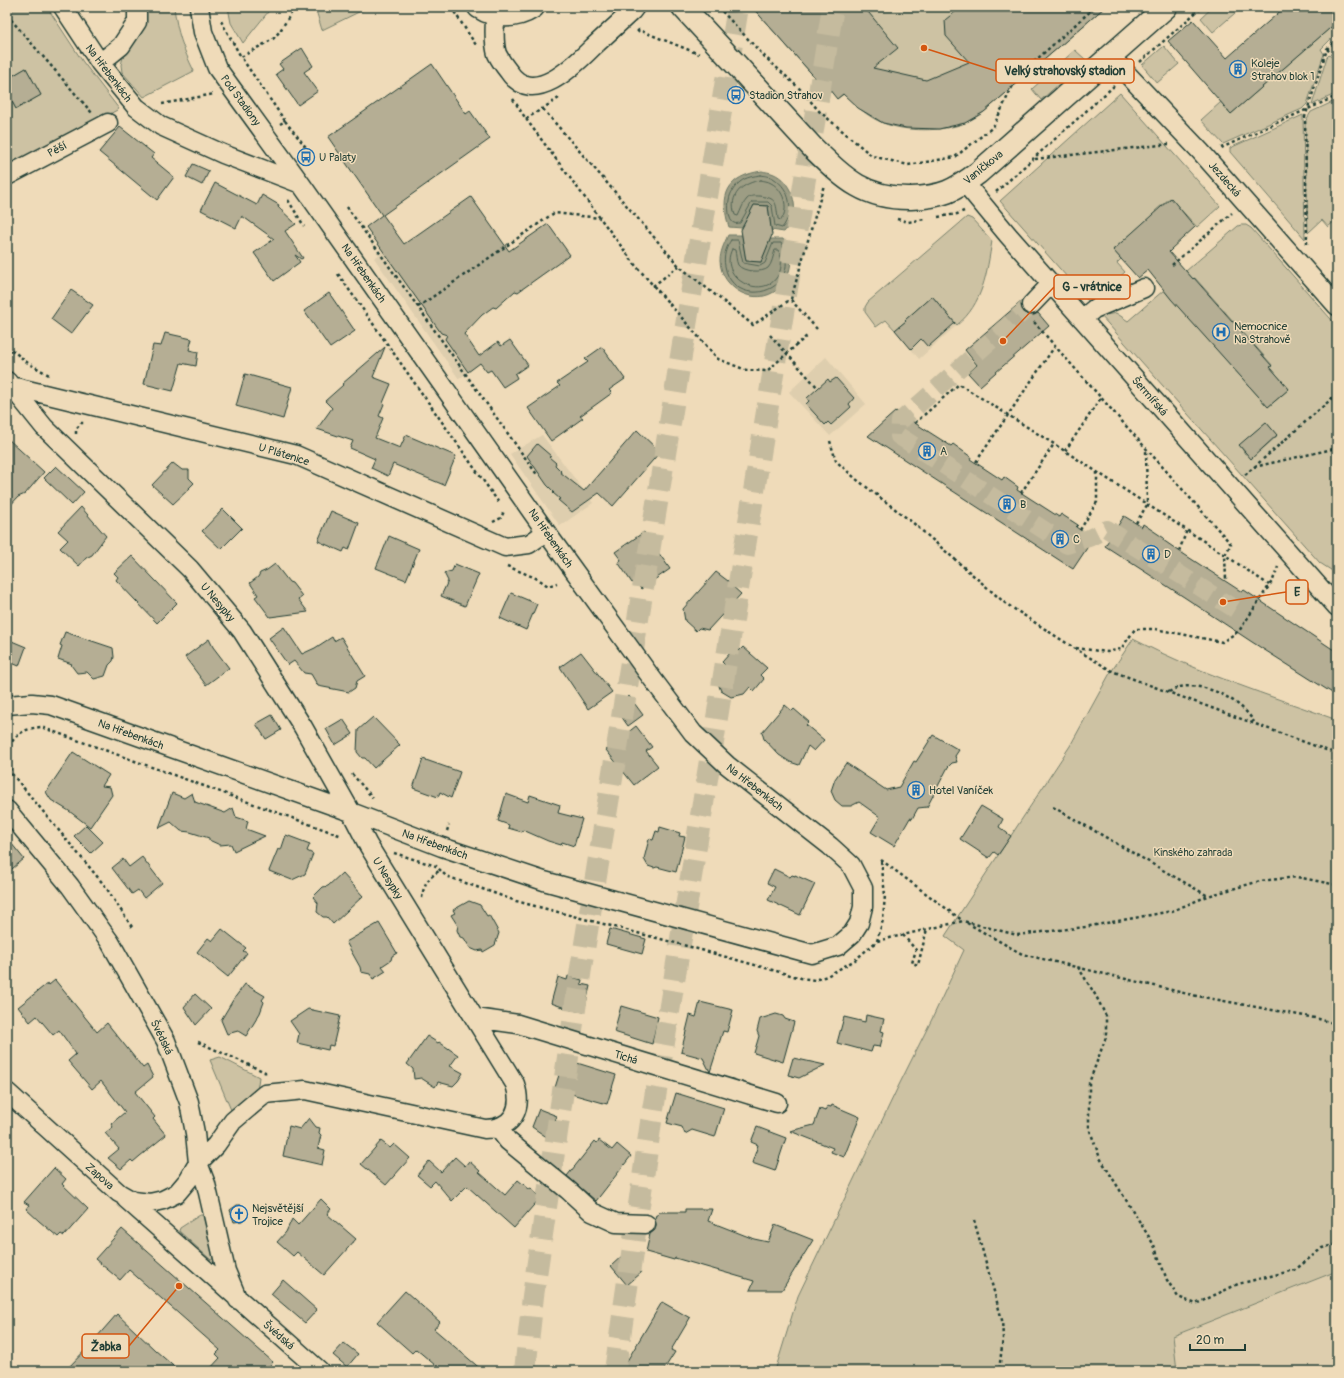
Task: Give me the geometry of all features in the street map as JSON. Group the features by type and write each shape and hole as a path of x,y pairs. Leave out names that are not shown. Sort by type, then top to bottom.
{"main road":[{"path":"487,11 512,15 533,7"},
{"name":"Vaníčkova","path":"682,7 834,169 850,181 868,191 882,196 897,198 928,197 945,194 964,183 978,173 1166,7"}],"street":[{"name":"Na Hřebenkách","path":"7,705 32,703 51,705 351,812 442,847 544,881 812,954 838,946 852,934 859,923 863,907 863,888 851,864 727,765 693,733 546,532 301,184 223,154 161,126 136,108 100,63 63,7"},
{"path":"100,63 121,46 137,22 138,7"},
{"name":"Pod Stadiony","path":"199,7 203,32 217,68 301,184"},
{"path":"487,11 494,32 498,55 512,77 523,84 535,86 555,79 572,67 635,7"},
{"name":"Jezdecká","path":"1110,56 1196,147 1337,306"},
{"name":"Pěší","path":"7,176 105,124"},
{"name":"Šermířská","path":"964,183 1051,284 1337,607"},
{"path":"1032,312 1051,284"},
{"path":"1082,319 1094,309 1144,288"},
{"name":"U Plátenice","path":"8,384 296,455 505,547 529,544 546,532"},
{"name":"U Nesypky","path":"8,384 44,427 190,569 242,631 303,727 368,845 515,1084 518,1092 518,1105 515,1114 511,1120 498,1128"},
{"name":"Na Hřebenkách","path":"7,693 32,703"},
{"name":"Švédská","path":"8,812 70,886 110,942 166,1041 189,1102 195,1133 198,1163 206,1184 226,1271 238,1300"},
{"name":"Tichá","path":"475,1018 518,1024 777,1103"},
{"path":"198,1163 216,1145 233,1121 265,1094 305,1090 485,1129 498,1128 508,1141 568,1190 592,1212 616,1223 646,1224"},
{"name":"Zapova","path":"7,1092 119,1193 134,1201 150,1204 163,1200 177,1193 188,1180 198,1163"},
{"name":"Švédská","path":"119,1193 238,1300 320,1371"}],"path":[{"path":"241,57 273,39 280,31 295,7"},
{"path":"451,7 478,46"},
{"path":"718,7 764,56 801,90 820,111 872,156 908,165 955,157 993,127 1016,77 1095,7"},
{"path":"957,214 982,204 1202,7"},
{"path":"7,15 105,124"},
{"path":"219,17 241,57 285,120 309,151"},
{"path":"639,30 699,55"},
{"path":"1307,244 1305,117 1327,49 1337,39"},
{"path":"1327,49 1337,58"},
{"path":"136,108 214,94"},
{"path":"526,119 564,95"},
{"path":"1034,159 1196,147 1222,148 1337,96"},
{"path":"513,99 526,119 636,266 718,359 746,370 766,371 808,335"},
{"path":"543,109 679,266 753,324 791,300 824,182"},
{"path":"265,135 285,120"},
{"path":"288,200 304,226"},
{"path":"348,207 538,476"},
{"path":"1172,265 1233,212"},
{"path":"418,307 554,213 600,218"},
{"path":"653,286 679,266"},
{"path":"338,274 499,503"},
{"path":"791,300 817,329"},
{"path":"1032,312 1055,346 1231,544 1225,555 1226,580"},
{"path":"770,335 818,388"},
{"path":"976,462 1055,346"},
{"path":"915,423 959,384 1009,414 1269,585"},
{"path":"1232,488 1337,394"},
{"path":"1065,451 1101,398"},
{"path":"76,436 76,429 81,423 89,422"},
{"path":"830,441 836,461 856,479 912,522 1005,603 1074,648 1112,671 1337,754"},
{"path":"1021,492 1054,444"},
{"path":"1254,467 1337,448"},
{"path":"1136,523 1147,504 1146,449"},
{"path":"1080,530 1097,502 1097,472"},
{"path":"1179,551 1187,530"},
{"path":"1074,648 1107,652 1121,649 1135,629 1155,629 1222,642 1239,631 1273,580 1285,549"},
{"path":"501,563 538,579 548,586 557,583"},
{"path":"1168,692 1180,687 1197,687 1212,690 1235,702 1249,713 1254,723"},
{"path":"132,927 101,880 12,774 8,764 7,753 11,743 18,734 31,728 42,727 368,845 436,866 446,876 516,901 814,980 827,976 855,960 877,940 963,921 1017,935 1085,927 1172,911 1208,896 1260,881 1297,877 1337,885"},
{"path":"348,770 373,798"},
{"path":"1053,807 1208,896"},
{"path":"881,860 963,921 1022,954 1192,995 1314,1018 1337,1024"},
{"path":"422,899 424,886 431,877 440,870"},
{"path":"904,934 916,950 912,963 918,965 927,929"},
{"path":"1078,967 1096,996 1106,1016 1106,1037 1089,1083 1089,1128 1100,1158 1154,1245 1168,1280 1178,1297 1196,1304 1238,1284 1295,1270 1322,1248 1337,1244"},
{"path":"198,1042 265,1072 265,1094"},
{"path":"974,1220 1002,1320 1003,1338 999,1371"}],"shaded area":[{"path":"399,242 483,362 459,379 374,258"},
{"path":"932,296 957,325 919,359 895,330"},
{"path":"826,357 866,404 830,436 789,392"},
{"path":"542,435 593,503 560,526 510,454"},
{"path":"1337,1271 1337,1371 1177,1371 1173,1336"}],"green space":[{"path":"7,7 47,7 83,62 119,109 80,130 7,165 7,92 16,109 41,95 26,68 7,79"},
{"path":"144,7 174,7 181,40 194,71 144,97 122,72 121,65 123,57 133,43"},
{"path":"228,7 270,7 268,12 243,43 231,23"},
{"path":"315,7 369,7 322,30"},
{"path":"752,7 1105,7 984,112 965,123 956,126 924,130 902,128 883,123 867,114 844,94 838,98 830,90 827,91"},
{"path":"1213,7 1242,7 1213,32 1201,18"},
{"path":"1337,22 1337,33 1321,49 1324,54 1307,104 1302,109 1223,144 1201,120 1221,102 1231,114"},
{"path":"1164,46 1179,64 1157,83 1142,65"},
{"path":"1075,50 1086,60 1041,100 1032,89"},
{"path":"1329,55 1337,62 1337,93 1312,105 1327,57"},
{"path":"1120,93 1220,206 1197,227 1170,198 1113,249 1121,259 1117,263 1125,272 1090,303 1000,201"},
{"path":"1337,100 1337,219 1328,227 1322,220 1308,233 1305,122 1311,112"},
{"path":"1303,115 1305,239 1230,152 1230,148"},
{"path":"967,217 972,219 992,241 986,276 978,297 966,317 957,325 932,296 895,330 886,320 876,327 865,312 865,307 868,302"},
{"path":"1246,225 1251,228 1337,326 1337,549 1333,553 1337,559 1337,572 1334,572 1320,563 1101,316 1116,313 1128,321 1164,290 1268,407 1289,389 1270,367 1272,365 1195,278 1193,279 1186,271 1238,226","holes":["1266,422 1277,436 1260,451 1245,454 1240,445"]},
{"name":"Kinského zahrada","path":"1133,639 1208,673 1337,720 1337,1271 1173,1336 1177,1371 775,1371 798,1296 964,950 945,936 1070,746 1109,675"},
{"path":"220,1057 259,1077 257,1091 231,1110 210,1060"},
{"path":"200,1215 203,1215 214,1258 211,1260 179,1231 180,1228"}],"water":[{"path":"762,171 772,173 780,177 788,187 794,206 793,219 791,223 784,232 771,230 768,206 754,205 742,228 729,227 725,205 729,189 734,182 741,177"},
{"path":"728,235 742,235 746,260 761,262 770,239 783,239 791,256 791,264 788,275 778,289 760,297 750,296 741,293 726,280 722,271 720,258 721,251"}],"building":[{"path":"752,7 864,7 898,48 873,68 926,80 969,62 946,36 945,20 961,7 1105,7 984,112 965,123 939,129 906,128 883,123 858,108 843,94 837,99 829,89 827,91"},
{"name":"Koleje Strahov blok 1","path":"1285,7 1337,7 1337,22 1231,114 1168,41 1193,20 1227,58"},
{"path":"302,48 313,66 304,72 318,91 298,105 276,74 283,69 279,64"},
{"path":"432,64 466,114 470,111 490,139 383,215 404,244 471,197 509,251 548,224 570,255 518,292 515,291 496,308 493,307 482,315 464,334 479,356 498,342 501,346 510,340 528,365 515,374 517,378 503,387 491,370 487,372 480,363 468,372 445,339 447,335 441,333 366,227 382,215 328,137"},
{"path":"26,68 41,95 16,109 7,92 7,79"},
{"path":"120,127 154,154 151,158 174,177 157,200 99,152"},
{"path":"193,164 209,171 202,185 186,177"},
{"path":"215,183 257,205 262,195 279,205 278,207 296,224 285,231 303,258 301,259 295,255 300,262 274,281 254,253 274,239 242,216 236,228 201,210"},
{"name":"Nemocnice Na Strahově","path":"1171,198 1195,227 1169,252 1272,366 1270,367 1289,389 1268,407 1171,299 1148,270 1138,278 1113,250"},
{"path":"754,205 768,206 772,235 761,262 746,261 741,230"},
{"path":"71,290 93,305 71,334 51,319"},
{"path":"329,293 355,331 330,348 304,311"},
{"path":"932,296 955,323 928,347 921,339 911,349 895,330"},
{"path":"1022,301 1021,308 1024,313 1034,315 1038,313 1049,326 980,386 968,373 977,365 965,350"},
{"path":"165,333 192,339 189,350 198,352 196,366 181,363 173,391 144,384 153,345 161,346"},
{"path":"385,347 373,377 391,384 379,416 383,418 375,438 400,448 406,435 456,456 444,485 393,464 388,476 371,468 375,459 350,448 353,441 317,429 332,408 325,401 343,385 342,384"},
{"path":"602,347 625,379 609,390 612,393 580,416 583,418 551,441 528,408 560,386 557,383 588,362 585,359"},
{"path":"245,374 292,387 283,419 236,406"},
{"path":"836,378 854,398 849,404 851,407 831,425 828,422 825,425 806,404 809,401 807,398 828,379 830,382"},
{"path":"896,411 951,446 953,444 971,457 970,459 1002,480 1004,477 1018,487 1017,490 1059,517 1061,514 1078,525 1076,527 1093,539 1073,569 868,436"},
{"path":"1266,422 1277,435 1251,459 1239,445"},
{"path":"637,430 660,452 613,506 599,493 572,512 558,500 560,499 553,493 554,492 547,485 527,456 537,444 551,456 549,457 556,463 555,465 561,471 560,472 584,491"},
{"path":"7,438 44,472 25,494 18,497 7,509"},
{"path":"173,463 182,470 189,470 189,478 194,483 173,504 152,485"},
{"path":"56,466 84,492 72,505 44,478"},
{"path":"81,507 106,536 92,555 86,558 79,566 60,548 68,540 58,531"},
{"path":"223,509 242,528 221,549 202,531"},
{"path":"331,511 359,523 349,550 345,548 343,552 318,541"},
{"path":"1124,516 1142,527 1143,524 1164,538 1163,540 1179,551 1242,592 1244,590 1337,652 1337,696 1105,546"},
{"path":"644,532 670,569 641,589 635,581 632,583 618,562 621,560 615,552"},
{"path":"389,536 419,549 406,580 376,568"},
{"path":"132,556 177,603 157,623 116,580 118,577 114,573"},
{"path":"275,564 302,596 298,599 308,612 270,617 255,597 258,595 250,583 258,577 260,573"},
{"path":"455,564 479,574 465,606 441,596 448,581 444,573 452,571"},
{"path":"716,572 732,584 731,585 741,594 708,630 699,628 696,631 685,621 683,609"},
{"path":"511,593 537,604 526,630 500,618"},
{"path":"284,627 302,654 332,637 334,641 341,637 365,676 357,681 355,688 349,692 318,686 311,674 304,673 294,661 288,665 269,638"},
{"path":"65,632 113,648 113,661 109,665 105,676 94,679 87,672 77,673 71,665 72,664 58,659 62,646 60,645"},
{"path":"7,639 26,647 19,666 7,661"},
{"path":"209,639 213,647 229,668 206,685 185,657"},
{"path":"743,647 767,668 760,675 764,679 754,691 750,687 744,694 731,697 721,691 719,686 719,673 726,666 722,662 732,651 736,654"},
{"path":"581,652 612,692 588,709 560,667"},
{"path":"629,696 643,715 628,726 614,706"},
{"path":"785,705 792,711 794,709 809,722 806,725 824,740 814,751 808,746 799,765 790,762 779,755 764,739 762,732"},
{"path":"272,715 281,730 266,739 256,724"},
{"path":"373,717 400,745 374,768 357,752 358,730"},
{"path":"343,719 353,734 335,745 326,729"},
{"path":"636,726 652,747 646,751 658,766 634,785 606,750"},
{"name":"Hotel Vaníček","path":"933,735 959,750 955,756 957,762 952,763 948,767 927,807 918,808 912,819 910,818 894,846 871,832 880,817 859,802 851,806 842,806 835,800 831,791 835,779 846,763 886,790 899,787 914,761 916,762"},
{"path":"73,752 109,775 102,786 110,787 112,795 90,827 69,811 51,800 46,792"},
{"path":"423,759 460,772 451,798 440,792 438,797 413,788"},
{"path":"172,793 184,798 192,793 195,802 225,813 233,808 236,817 248,821 246,829 265,836 234,851 231,844 220,845 209,840 209,838 190,832 181,831 171,822 159,828"},
{"path":"506,794 528,802 530,795 560,805 558,813 582,819 574,846 562,842 561,845 523,830 522,832 508,828 509,825 498,821"},
{"path":"981,806 1003,819 999,827 1011,836 998,855 994,852 989,858 960,839"},
{"path":"86,825 103,842 91,853 74,836"},
{"path":"660,827 680,833 679,836 685,837 676,872 648,866 644,859 649,839 653,840 656,831 659,832"},
{"path":"286,835 310,844 307,851 313,854 305,874 292,880 269,871 278,849 281,850"},
{"path":"7,838 24,859 7,873"},
{"path":"142,857 162,883 144,898 138,890 132,894 112,868 123,859 129,867"},
{"path":"774,869 790,877 795,875 815,884 800,915 768,900 775,887 767,883"},
{"path":"342,873 363,896 333,924 327,917 323,917 317,912 318,903 313,897 323,887 328,886"},
{"path":"469,901 480,905 487,916 489,915 499,933 495,945 483,952 482,950 477,951 470,948 464,938 460,937 457,930 458,926 451,915 455,913 453,910"},
{"path":"379,923 397,953 392,956 391,960 382,966 386,971 373,979 370,974 361,972 360,967 346,942"},
{"path":"222,929 246,948 243,951 247,953 228,977 197,952 208,938 212,941"},
{"path":"610,929 646,939 642,954 606,944"},
{"path":"568,976 582,980 581,984 590,986 584,1012 571,1010 551,1003 558,977 567,980"},
{"path":"55,980 97,1032 107,1023 143,1068 147,1065 153,1077 135,1092 155,1117 153,1119 166,1135 133,1162 131,1160 121,1169 108,1158 119,1149 105,1133 113,1127 111,1124 125,1112 101,1081 92,1089 68,1061 76,1054 59,1030 53,1035 37,1016 30,1022 18,1007 48,983 49,985"},
{"path":"245,984 265,996 262,1000 264,1002 260,1013 246,1036 238,1031 227,1034 221,1020"},
{"path":"195,994 211,1009 196,1025 184,1007"},
{"path":"700,1002 733,1010 727,1032 723,1031 710,1072 703,1058 681,1052 690,1015 696,1017"},
{"path":"621,1006 658,1017 652,1044 614,1032"},
{"path":"308,1009 340,1016 333,1046 329,1045 328,1050 297,1043 299,1034 290,1021"},
{"path":"776,1014 794,1022 783,1062 754,1053 759,1036 757,1031 760,1019"},
{"path":"866,1015 884,1019 881,1031 884,1032 880,1047 873,1046 871,1052 837,1043 844,1017 865,1022"},
{"path":"427,1036 458,1055 450,1066 463,1073 453,1086 438,1082 435,1087 421,1078 414,1079 413,1069 407,1064"},
{"path":"793,1058 825,1065 799,1078 788,1075"},
{"path":"564,1059 616,1075 607,1104 568,1093 566,1098 553,1094"},
{"path":"676,1093 724,1108 715,1137 692,1130 685,1134 682,1127 667,1123"},
{"path":"832,1105 860,1117 844,1157 831,1152 833,1148 790,1131 814,1125 820,1109 825,1111 827,1106 831,1107"},
{"path":"539,1109 557,1116 548,1138 532,1127"},
{"path":"309,1118 316,1127 320,1128 319,1133 321,1135 318,1148 325,1150 322,1165 283,1156 289,1126 300,1129"},
{"path":"757,1127 786,1138 775,1171 752,1163 758,1145 751,1142"},
{"path":"599,1140 612,1150 617,1144 631,1156 596,1201 567,1176 595,1141 597,1143"},
{"path":"381,1141 390,1148 394,1144 410,1158 386,1185 361,1164"},
{"path":"455,1157 465,1166 469,1161 505,1195 518,1180 529,1189 531,1188 540,1198 514,1228 467,1186 452,1201 435,1181 430,1186 417,1175 429,1161 441,1172"},
{"path":"54,1168 66,1179 62,1184 88,1209 64,1236 61,1234 58,1237 26,1209 29,1205 24,1202"},
{"path":"321,1199 331,1209 327,1214 356,1239 324,1275 297,1252 293,1256 277,1242 286,1232 292,1219 298,1225"},
{"name":"Nejsvětější Trojice","path":"237,1205 242,1205 247,1210 247,1217 242,1221 234,1222 230,1210"},
{"path":"685,1209 712,1209 708,1221 754,1239 768,1242 775,1225 813,1240 782,1290 750,1290 754,1281 675,1258 674,1260 646,1252 650,1234 655,1230 656,1215 658,1215 659,1212 685,1212"},
{"path":"122,1229 273,1362 265,1371 208,1371 220,1358 216,1354 220,1350 129,1270 120,1280 95,1259"},
{"path":"624,1254 641,1273 627,1285 611,1266"},
{"path":"283,1280 317,1310 305,1323 271,1294"},
{"path":"405,1291 440,1322 434,1329 483,1371 442,1371 416,1349 412,1353 377,1322"},
{"path":"662,1302 690,1318 671,1350 675,1352 663,1371 621,1371"},
{"path":"117,1314 179,1371 65,1371 96,1339"},
{"path":"344,1343 358,1354 347,1367 333,1355"}],"tunnel":[{"path":"525,1371 533,1296 581,968 738,7"},
{"path":"615,1371 651,1122 833,7"},
{"path":"1031,305 900,421 899,436 1067,545 1089,538 1107,529 1235,609"}],"place":[{"name":"Velký strahovský stadion","path":"924,48"},
{"name":"Koleje Strahov blok 1","path":"1238,69"},
{"name":"Stadion Strahov","path":"736,95"},
{"name":"U Palaty","path":"306,157"},
{"name":"Nemocnice Na Strahově","path":"1221,332"},
{"name":"G - vrátnice","path":"1003,341"},
{"name":"A","path":"927,451"},
{"name":"B","path":"1007,504"},
{"name":"C","path":"1060,539"},
{"name":"D","path":"1151,554"},
{"name":"E","path":"1223,602"},
{"name":"Hotel Vaníček","path":"916,790"},
{"name":"Nejsvětější Trojice","path":"239,1214"},
{"name":"Žabka","path":"179,1286"}]}
